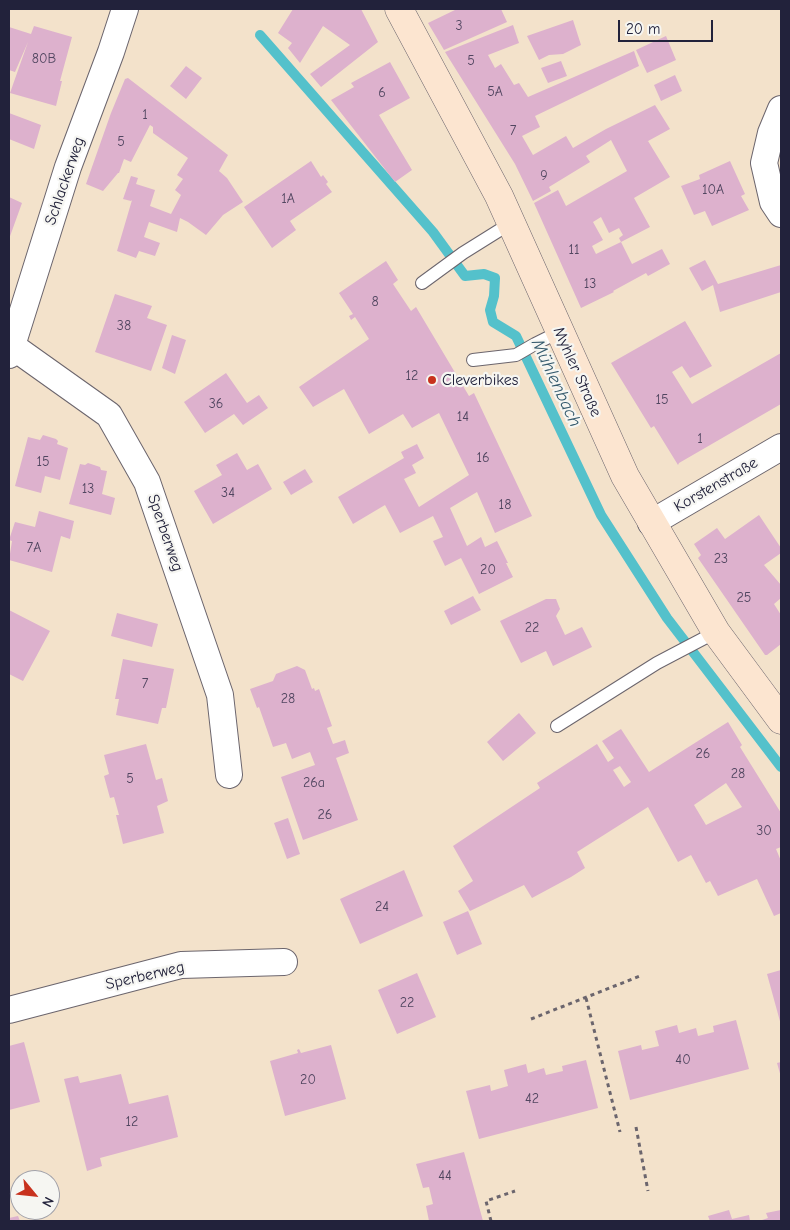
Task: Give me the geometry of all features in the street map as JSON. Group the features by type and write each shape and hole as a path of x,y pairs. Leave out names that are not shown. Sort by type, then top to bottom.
{"main road":[{"name":"Myhler Straße","path":"399,9 494,188 625,476 651,523 707,637 781,720"}],"street":[{"name":"Schlackerweg","path":"10,350 68,167 111,52 124,9"},
{"path":"781,108 771,133 764,163 773,202 781,214"},
{"name":"Sperberweg","path":"10,350 109,415 147,482 220,695 230,775"},
{"name":"Korstenstraße","path":"651,523 781,447"},
{"name":"Sperberweg","path":"9,1010 182,965 284,962"}],"lane":[{"path":"422,283 462,253 511,224"},
{"path":"473,360 516,356 559,332"},
{"path":"557,726 679,651 707,637"}],"path":[{"path":"531,1019 640,976"},
{"path":"586,998 620,1132"},
{"path":"636,1127 648,1191"},
{"path":"491,1221 486,1201 515,1191"}],"building":[{"path":"293,9 361,9 378,42 321,87 310,74 350,45 323,26 300,63 288,48 292,43 278,33"},
{"path":"457,9 501,9 507,22 444,50 428,23"},
{"path":"573,20 581,45 563,54 549,55 539,60 527,36"},
{"path":"513,25 519,43 488,55 495,68 501,64 514,85 519,83 528,97 634,51 639,66 535,116 540,127 522,136 533,155 566,136 573,148 606,129 655,105 670,129 648,141 670,177 634,198 650,227 621,242 632,264 662,249 670,264 648,276 646,273 614,292 581,308 534,203 558,190 566,206 627,171 611,140 586,156 590,162 549,187 551,191 533,201 515,164 445,52","holes":["601,217 609,233 619,228 623,235 619,238 621,242 596,254 592,246 603,240 593,222"]},
{"path":"34,26 72,37 60,81 62,81 56,106 10,93 28,42 15,72 9,70 9,27 31,34"},
{"path":"666,36 676,60 647,73 636,50"},
{"path":"561,61 567,76 548,83 541,68"},
{"path":"390,62 410,98 379,115 412,170 395,182 331,100 354,87 351,83"},
{"path":"186,66 202,78 186,99 170,86"},
{"path":"675,75 682,91 661,101 654,85"},
{"path":"128,78 228,155 219,171 227,178 243,202 223,215 206,235 180,218 177,232 149,222 144,237 160,243 155,256 139,251 136,258 117,251 132,200 123,199 131,176 138,178 136,184 155,190 150,206 171,214 181,195 175,190 183,179 177,175 188,158 153,133 153,127 150,125 131,162 124,159 119,173 103,191 86,184 111,113 125,79"},
{"path":"9,113 41,125 34,149 9,139"},
{"path":"311,161 321,177 323,175 328,182 326,184 332,192 290,221 296,230 272,248 244,207"},
{"path":"730,161 745,194 741,196 749,210 712,226 705,211 694,215 681,186 700,179 699,175"},
{"path":"9,197 22,203 9,239"},
{"path":"705,260 718,284 781,265 781,292 720,312 713,285 702,291 689,268"},
{"path":"386,261 398,280 393,284 411,311 416,307 469,396 474,393 532,516 495,533 477,492 450,508 467,546 481,537 485,547 497,541 513,577 479,594 461,558 445,566 433,541 443,537 433,516 400,533 385,505 353,524 338,497 404,458 401,452 417,444 424,458 412,465 416,473 404,479 419,507 469,475 439,413 412,428 403,414 369,434 344,389 313,407 299,387 369,339 355,317 351,320 349,316 353,314 339,293"},
{"path":"115,294 152,306 147,318 167,325 151,371 95,352"},
{"path":"685,321 712,366 690,378 682,366 672,372 692,404 781,353 781,404 678,465 654,426 651,428 611,363"},
{"path":"172,335 186,340 175,374 162,368"},
{"path":"226,373 247,403 259,395 268,408 243,425 234,414 205,433 184,402"},
{"path":"43,435 56,439 58,441 57,444 68,448 60,480 45,476 41,493 15,486 28,437 40,440"},
{"path":"237,453 247,470 258,464 272,489 213,524 194,491 222,475 216,465"},
{"path":"88,463 107,471 102,494 115,498 111,515 69,504 80,464 85,465"},
{"path":"305,469 313,482 291,495 283,482"},
{"path":"39,511 74,521 70,539 61,536 52,572 9,560 12,541 9,540 15,522 35,527"},
{"path":"759,515 781,548 781,553 764,565 781,585 781,598 774,604 781,615 781,644 767,655 765,655 698,558 701,555 694,544 717,528 725,539"},
{"path":"473,596 481,610 451,625 444,611"},
{"path":"546,599 556,599 560,609 556,616 565,635 582,627 592,647 553,666 546,651 521,663 500,621"},
{"path":"9,610 50,631 23,681 9,674"},
{"path":"117,613 158,624 152,647 111,636"},
{"path":"123,659 174,669 166,708 162,708 158,724 116,715 119,699 115,699"},
{"path":"297,666 305,670 312,689 314,688 315,691 319,689 332,726 327,728 333,744 345,740 349,753 336,758 358,820 303,840 281,777 315,765 310,752 292,759 286,743 273,747 259,707 257,708 250,689 273,681 276,674"},
{"path":"519,713 536,733 503,761 487,742"},
{"path":"728,722 742,745 740,747 781,813 781,847 776,849 781,861 781,913 774,916 757,879 718,896 710,881 706,883 691,855 678,862 648,807 577,852 585,868 571,877 532,898 524,885 470,911 458,891 473,881 453,846 540,788 537,783 597,744 608,762 614,758 602,741 621,729 649,772","holes":["620,766 631,782 624,787 613,770","726,783 742,807 706,825 694,805"]},
{"path":"146,744 156,780 162,778 168,801 157,806 164,833 123,844 116,815 119,815 114,797 110,798 104,776 109,774 104,755"},
{"path":"288,818 300,854 287,859 274,823"},
{"path":"404,870 423,916 360,944 340,899"},
{"path":"468,911 482,944 457,955 443,922"},
{"path":"781,970 781,1025 767,974"},
{"path":"417,973 436,1017 397,1034 378,990"},
{"path":"736,1020 749,1069 630,1100 618,1051 641,1045 642,1050 659,1046 655,1031 677,1025 679,1033 696,1028 698,1036 714,1032 713,1026"},
{"path":"24,1042 40,1102 9,1110 9,1046"},
{"path":"331,1045 346,1099 285,1116 270,1061 298,1053 297,1050 299,1049 301,1053"},
{"path":"586,1060 598,1108 479,1139 466,1091 490,1085 491,1091 508,1086 504,1070 526,1064 528,1073 544,1068 546,1075 563,1071 562,1066"},
{"path":"781,1062 781,1077 777,1063"},
{"path":"121,1074 129,1104 168,1095 178,1137 100,1158 102,1166 87,1171 64,1079 78,1076 80,1083"},
{"path":"464,1152 483,1221 429,1221 426,1206 433,1204 429,1187 423,1188 416,1164"},
{"path":"729,1210 732,1219 749,1215 750,1221 710,1221 708,1216"},
{"path":"781,1210 781,1221 759,1221 768,1218 766,1213"}],"waterway":[{"name":"Mühlenbach","path":"260,35 433,232 465,276 484,274 495,278 494,296 490,310 493,322 516,336 601,515 667,618 781,767"}],"place":[{"name":"Cleverbikes","path":"432,380"}]}
